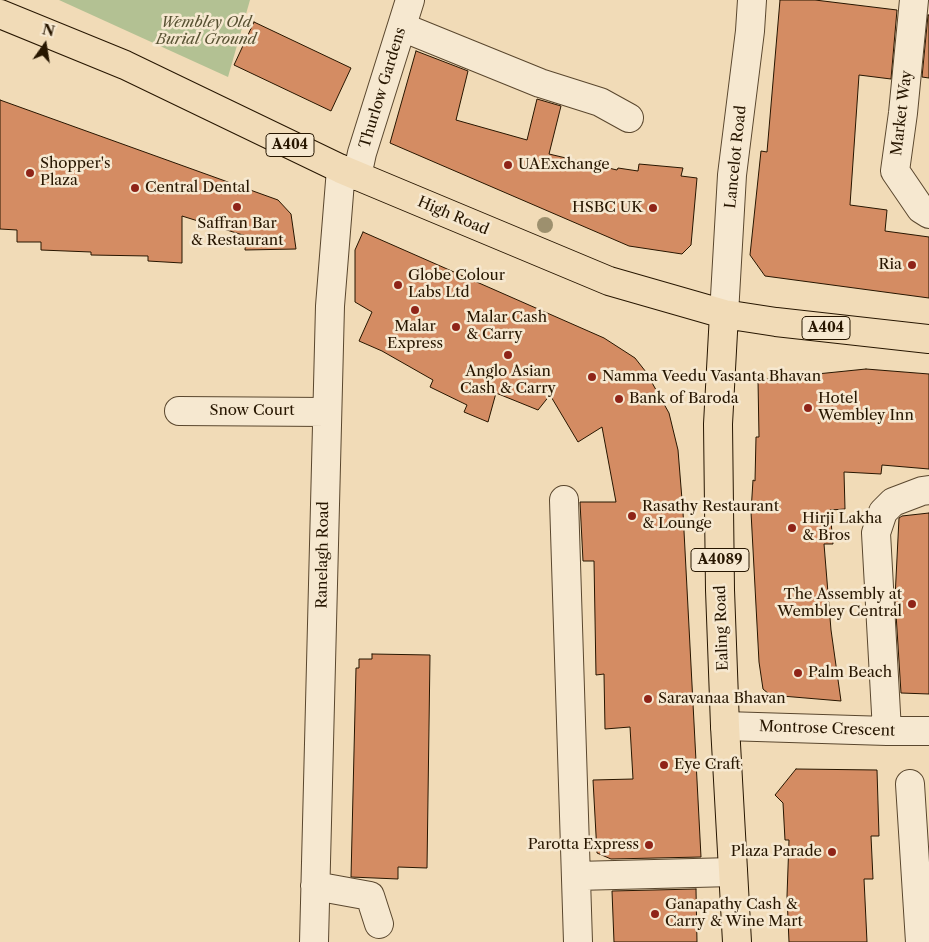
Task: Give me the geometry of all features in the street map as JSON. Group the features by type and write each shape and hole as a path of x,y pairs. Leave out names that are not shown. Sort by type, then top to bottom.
{"main road":[{"name":"High Road","path":"0,14 126,65 349,172 609,281 724,314 929,340"},
{"name":"Ealing Road","path":"724,314 718,424 720,590 736,942"}],"street":[{"name":"Thurlow Gardens","path":"349,172 362,153 410,0"},
{"name":"Lancelot Road","path":"724,314 732,176 750,31 752,0"},
{"name":"Market Way","path":"914,0 903,113 895,171 921,209 929,214"},
{"path":"402,27 540,83 600,102 629,118"},
{"name":"Ranelagh Road","path":"314,942 330,306 349,172"},
{"name":"Snow Court","path":"179,411 326,412"},
{"path":"887,732 876,533 883,512 893,502 929,490"},
{"path":"564,500 578,942"},
{"name":"Montrose Crescent","path":"725,726 887,732 929,731"},
{"path":"910,784 920,942"},
{"path":"576,876 734,872"},
{"path":"315,886 370,896 379,924"}],"green space":[{"name":"Wembley Old Burial Ground","path":"59,0 250,0 228,77"}],"building":[{"path":"780,0 815,0 897,10 891,79 859,75 850,205 887,210 885,231 929,237 929,298 765,276 750,255 761,151 767,152"},
{"path":"929,15 929,78 922,77"},
{"path":"254,22 351,68 331,111 234,65"},
{"path":"416,51 468,71 456,120 527,140 537,99 561,106 549,154 617,170 618,168 638,171 639,164 683,168 681,176 697,178 691,245 682,254 629,246 390,143"},
{"path":"0,100 278,200 291,214 296,249 245,250 246,236 182,216 182,263 148,261 148,256 91,255 91,252 41,250 41,242 17,242 17,230 0,229"},
{"path":"363,232 604,338 635,358 646,372 669,413 678,450 683,512 701,857 611,859 597,853 593,780 633,779 630,727 605,729 604,674 596,675 594,561 583,561 580,502 616,502 602,427 578,442 550,395 538,410 496,393 488,422 464,412 467,405 430,387 433,380 382,351 359,341 372,312 355,302 355,250"},
{"path":"866,369 929,374 929,469 882,465 881,474 844,472 845,509 830,510 833,544 824,544 831,630 841,701 770,695 763,689 759,662 751,512 753,480 755,481 756,437 759,437 758,380"},
{"name":"The Assembly at Wembley Central","path":"929,513 929,694 901,693 895,598 899,518"},
{"path":"372,654 430,655 427,868 398,867 398,879 351,877 356,668 359,668 359,659 372,659"},
{"name":"Plaza Parade","path":"796,769 877,770 879,836 871,836 873,879 864,879 867,942 789,942 787,896 789,840 785,840 783,803 775,795"},
{"name":"Ganapathy Cash & Carry & Wine Mart","path":"696,889 697,942 614,942 612,891"}],"place":[{"name":"UAExchange","path":"508,165"},
{"name":"Shopper's Plaza","path":"30,173"},
{"name":"Central Dental","path":"135,188"},
{"name":"Saffran Bar & Restaurant","path":"237,207"},
{"name":"HSBC UK","path":"653,208"},
{"name":"Ria","path":"912,265"},
{"name":"Globe Colour Labs Ltd","path":"398,285"},
{"name":"Malar Express","path":"415,310"},
{"name":"Malar Cash & Carry","path":"456,327"},
{"name":"Anglo Asian Cash & Carry","path":"508,355"},
{"name":"Namma Veedu Vasanta Bhavan","path":"592,377"},
{"name":"Bank of Baroda","path":"619,399"},
{"name":"Hotel Wembley Inn","path":"808,408"},
{"name":"Rasathy Restaurant & Lounge","path":"632,516"},
{"name":"Hirji Lakha & Bros","path":"792,528"},
{"name":"The Assembly at Wembley Central","path":"912,604"},
{"name":"Palm Beach","path":"798,673"},
{"name":"Saravanaa Bhavan","path":"648,699"},
{"name":"Eye Craft","path":"664,765"},
{"name":"Parotta Express","path":"649,845"},
{"name":"Plaza Parade","path":"832,852"},
{"name":"Ganapathy Cash & Carry & Wine Mart","path":"655,914"}]}
